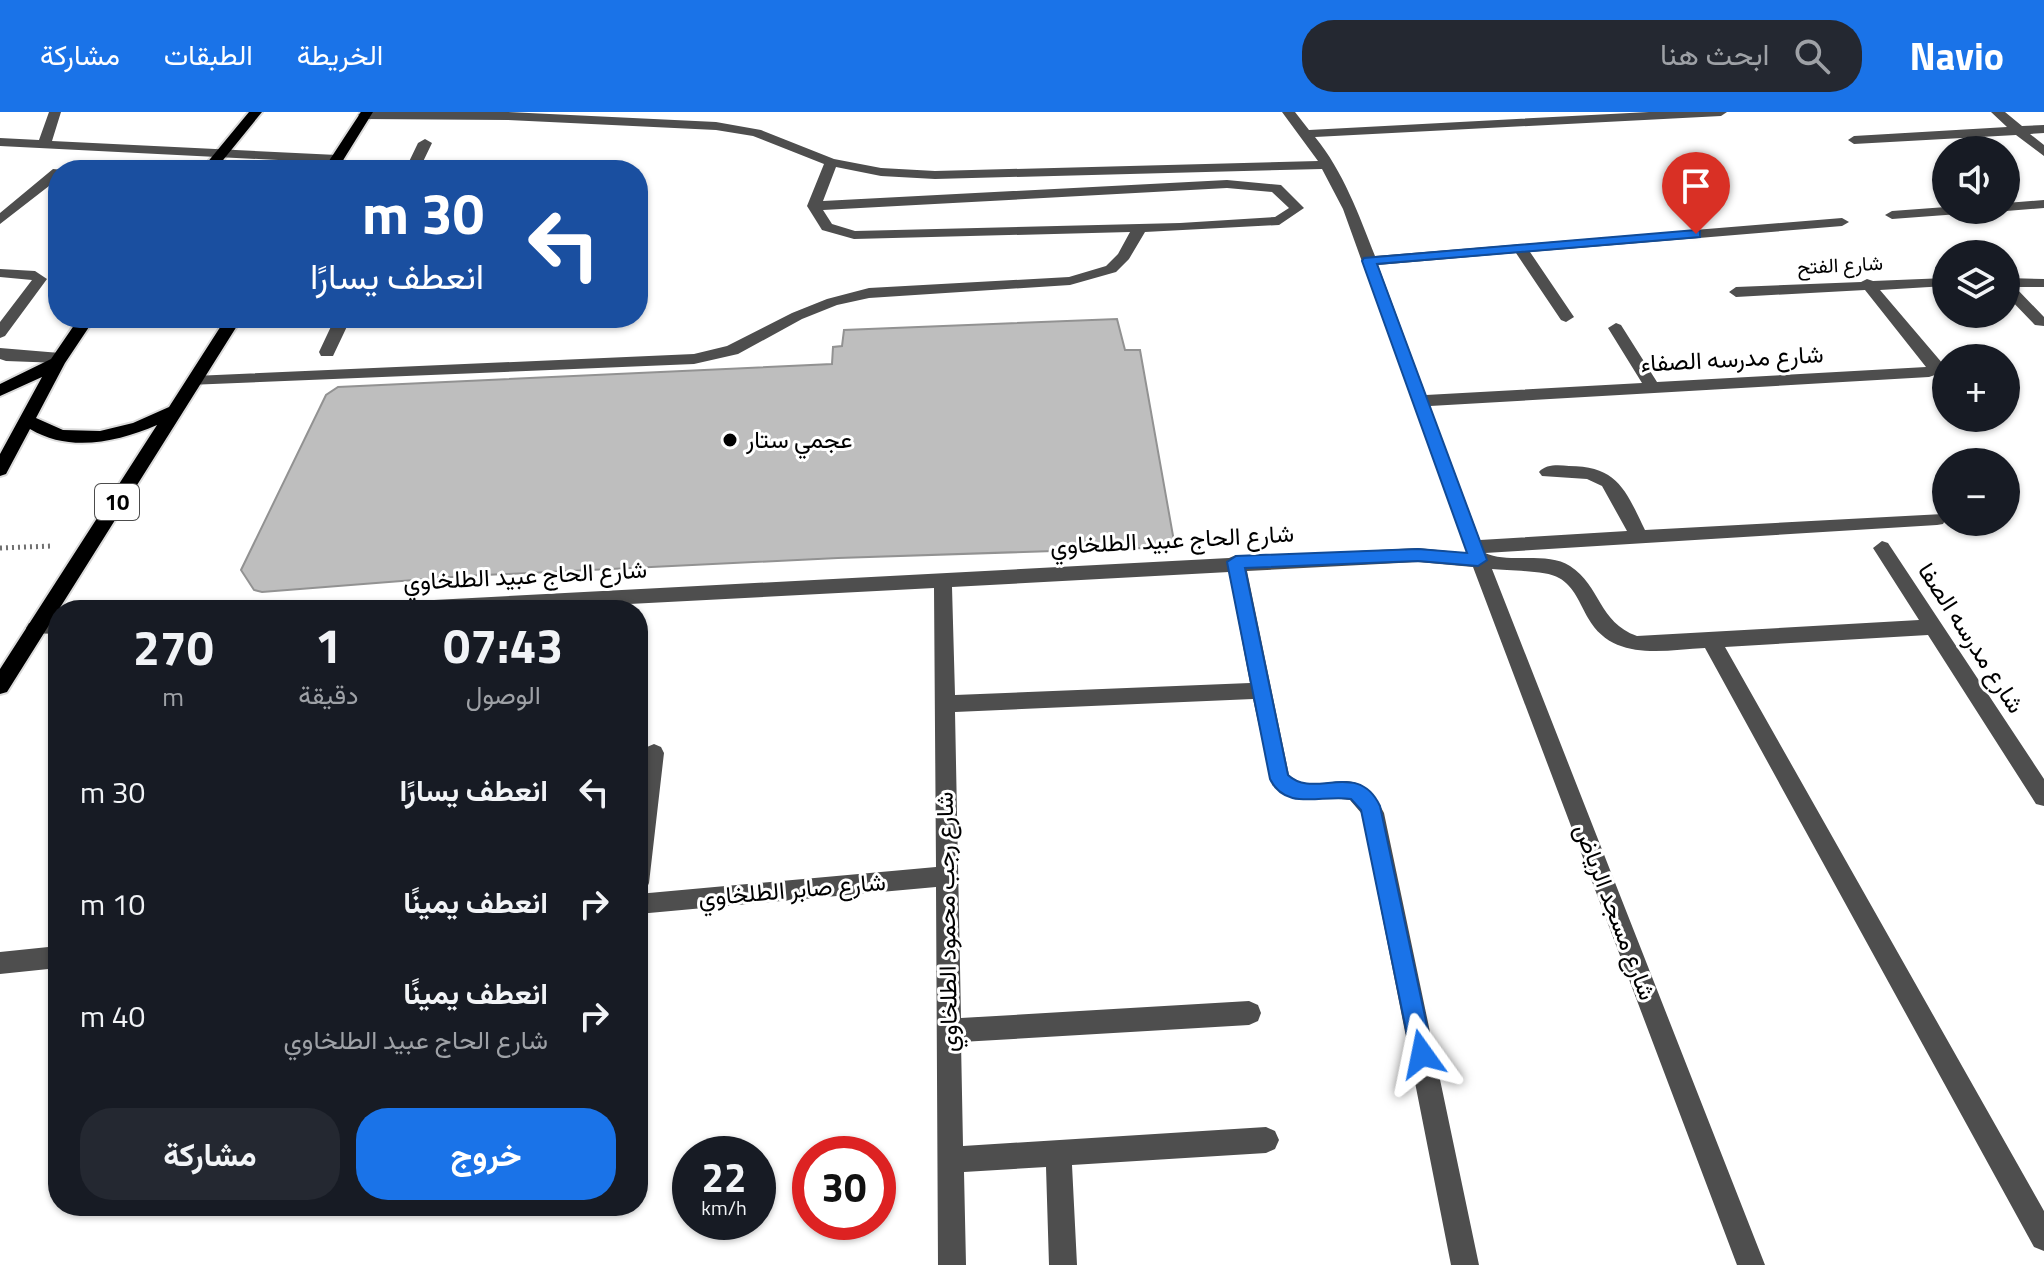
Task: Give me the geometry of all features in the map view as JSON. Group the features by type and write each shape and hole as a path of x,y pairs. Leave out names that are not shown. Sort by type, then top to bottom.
{"main road":[{"path":"216,160 256,112"},
{"path":"336,160 366,114"},
{"path":"0,470 58,360 80,328"},
{"name":"10","path":"54,600 228,328"},
{"path":"0,391 58,360"},
{"path":"27,420 41,430 62,437 89,438 148,424 175,410"},
{"name":"10","path":"0,686 48,609"}],"street":[{"path":"44,144 55,112"},
{"name":"شارع مسجد الرياض","path":"1288,112 1328,165 1350,209 1476,553 1751,1265"},
{"path":"1307,134 1559,116 1721,112"},
{"path":"1997,112 2044,152"},
{"path":"366,114 508,116 716,126 756,133 831,162 881,172 935,175 1328,165"},
{"path":"1854,140 2044,129"},
{"path":"0,142 222,153 293,160"},
{"path":"417,160 425,143"},
{"path":"73,160 90,146"},
{"path":"814,206 831,162"},
{"path":"0,220 48,180"},
{"path":"1227,184 1276,188 1297,208 1279,221 1140,228 854,235 827,227 814,206 1227,184"},
{"path":"2020,206 2044,204"},
{"path":"1892,215 1932,212"},
{"path":"1369,261 1842,222"},
{"path":"194,381 694,359 732,350 797,316 832,302 869,293 1070,281 1111,269 1124,256 1140,228"},
{"path":"1520,248 1566,317"},
{"path":"0,273 35,275 40,279 0,333"},
{"name":"شارع الفتح","path":"1736,292 1867,283 1932,282"},
{"name":"شارع مدرسه الصفاء","path":"1420,401 1929,372 1935,369 1935,364 1867,283"},
{"path":"2020,284 2044,283"},
{"path":"2020,300 2040,322"},
{"path":"327,352 338,328"},
{"path":"1616,328 1653,388"},
{"path":"0,353 58,360"},
{"path":"1548,472 1583,470 1603,476 1616,490 1639,537"},
{"path":"1476,553 1639,537 1932,519"},
{"name":"شارع مدرسه الصفا","path":"1882,548 2044,797"},
{"name":"شارع الحاج عبيد الطلخاوي","path":"560,600 1236,562 1476,553 1561,569 1578,581 1605,628 1624,641 1648,644 1933,627"},
{"path":"1236,562 1277,773 1283,784 1302,792 1348,789 1362,795 1370,806 1465,1265"},
{"name":"شارع رجب محمود الطلخاوي","path":"943,579 952,1265"},
{"path":"36,628 48,627"},
{"path":"1711,640 2044,1237"},
{"path":"945,704 1261,691"},
{"path":"648,802 654,753"},
{"name":"شارع صابر الطلخاوي","path":"648,903 946,876"},
{"path":"0,963 48,958"},
{"path":"949,1031 1249,1013"},
{"path":"950,1160 1266,1140"},
{"path":"1058,1153 1063,1265"}],"path":[{"path":"0,548 90,544"}],"building":[{"name":"عجمي ستار","path":"1117,319 1125,350 1140,350 1175,547 838,558 465,576 262,592 254,590 241,570 326,395 338,387 832,364 833,347 842,346 844,330"}],"place":[{"name":"عجمي ستار","path":"730,440"}],"route":[{"path":"1422,1054 1373,813 1367,800 1356,791 1295,791 1279,779 1236,562 1388,555 1478,560 1369,261 1696,234"}]}
